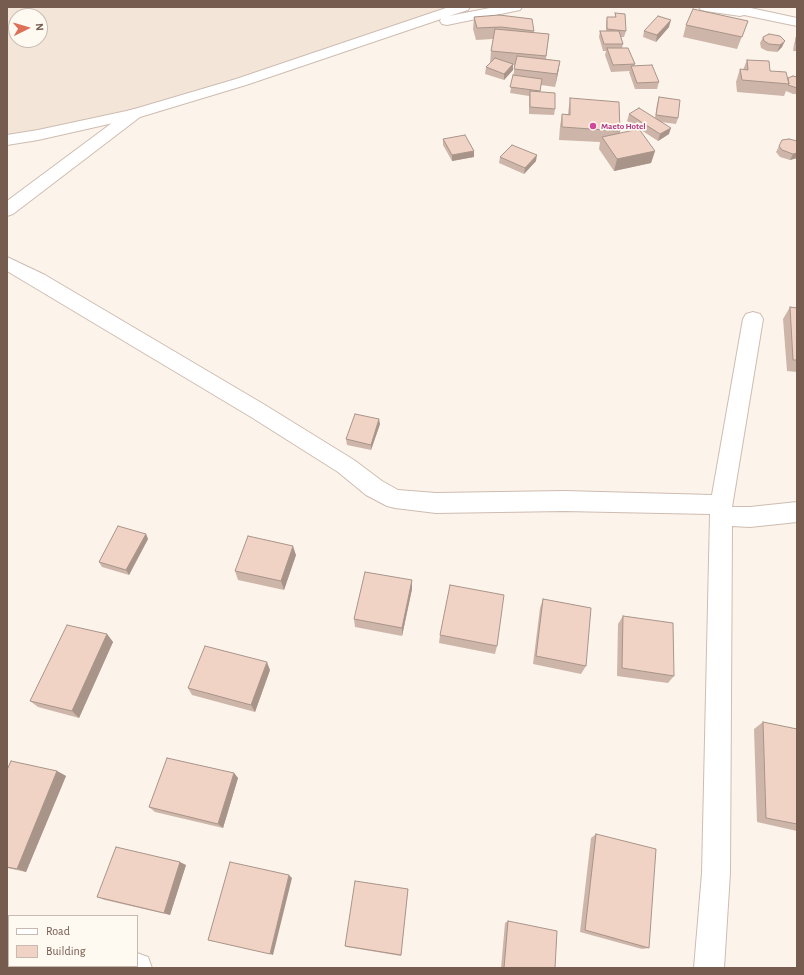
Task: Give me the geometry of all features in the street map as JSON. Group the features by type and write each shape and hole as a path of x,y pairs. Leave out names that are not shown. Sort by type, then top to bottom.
{"street":[{"path":"7,140 38,135 134,114 241,82 463,7"},
{"path":"342,49 438,23 515,7"},
{"path":"706,7 761,14"},
{"path":"726,7 797,22"},
{"path":"7,210 134,114"},
{"path":"7,264 38,280 258,411 346,466 374,488 395,500 436,503 564,501 721,511 750,517 797,512"},
{"path":"708,968 716,872 721,511 753,319"}],"shaded area":[{"path":"7,7 463,7 134,114 7,140"}],"building":[{"path":"693,9 748,21 742,37 686,25"},
{"path":"615,13 625,14 626,31 607,29 607,17 616,17"},
{"path":"499,15 532,19 534,31 501,27 477,28 474,17"},
{"path":"658,16 671,20 657,35 644,31"},
{"path":"495,29 549,34 546,56 491,51"},
{"path":"600,31 619,31 623,44 604,44"},
{"path":"769,34 780,36 785,41 780,45 769,44 764,41 763,37"},
{"path":"607,48 628,48 635,64 613,65"},
{"path":"517,56 560,61 557,74 514,69"},
{"path":"495,58 513,64 504,74 486,67"},
{"path":"747,60 769,61 770,71 786,72 789,84 742,80 740,69 748,70"},
{"path":"652,65 659,82 637,83 631,66"},
{"path":"513,75 542,79 540,91 510,87"},
{"path":"793,76 797,77 797,88 788,85 788,78"},
{"path":"530,91 555,93 555,109 530,107"},
{"path":"659,97 680,100 678,118 656,115"},
{"path":"570,98 619,102 620,131 562,127 562,114 570,115"},
{"path":"639,108 671,128 660,134 629,114"},
{"path":"639,129 655,151 617,159 602,137"},
{"path":"465,135 474,151 452,155 443,139"},
{"path":"789,139 797,141 797,153 793,154 782,150 779,146 782,140"},
{"path":"512,145 537,155 525,168 500,157"},
{"path":"790,307 797,308 797,360 793,360"},
{"path":"355,414 379,419 371,445 346,439"},
{"path":"118,526 146,534 126,570 99,562"},
{"path":"248,536 293,546 281,581 235,571"},
{"path":"365,572 412,580 402,628 354,619"},
{"path":"450,585 504,595 497,646 440,635"},
{"path":"543,599 591,608 586,666 536,656"},
{"path":"623,616 673,623 674,676 622,668"},
{"path":"67,625 107,634 72,711 30,701"},
{"path":"205,646 267,662 251,705 188,688"},
{"path":"763,722 797,729 797,824 766,818"},
{"path":"167,758 234,773 218,824 149,807"},
{"path":"11,761 57,771 17,869 7,867 7,770"},
{"path":"596,834 656,849 649,948 585,930"},
{"path":"116,847 180,862 164,913 97,897"},
{"path":"230,862 289,875 270,954 208,940"},
{"path":"355,881 408,889 401,955 345,946"},
{"path":"508,921 557,931 555,968 504,968"}],"place":[{"name":"Maeto Hotel","path":"593,126"}]}
